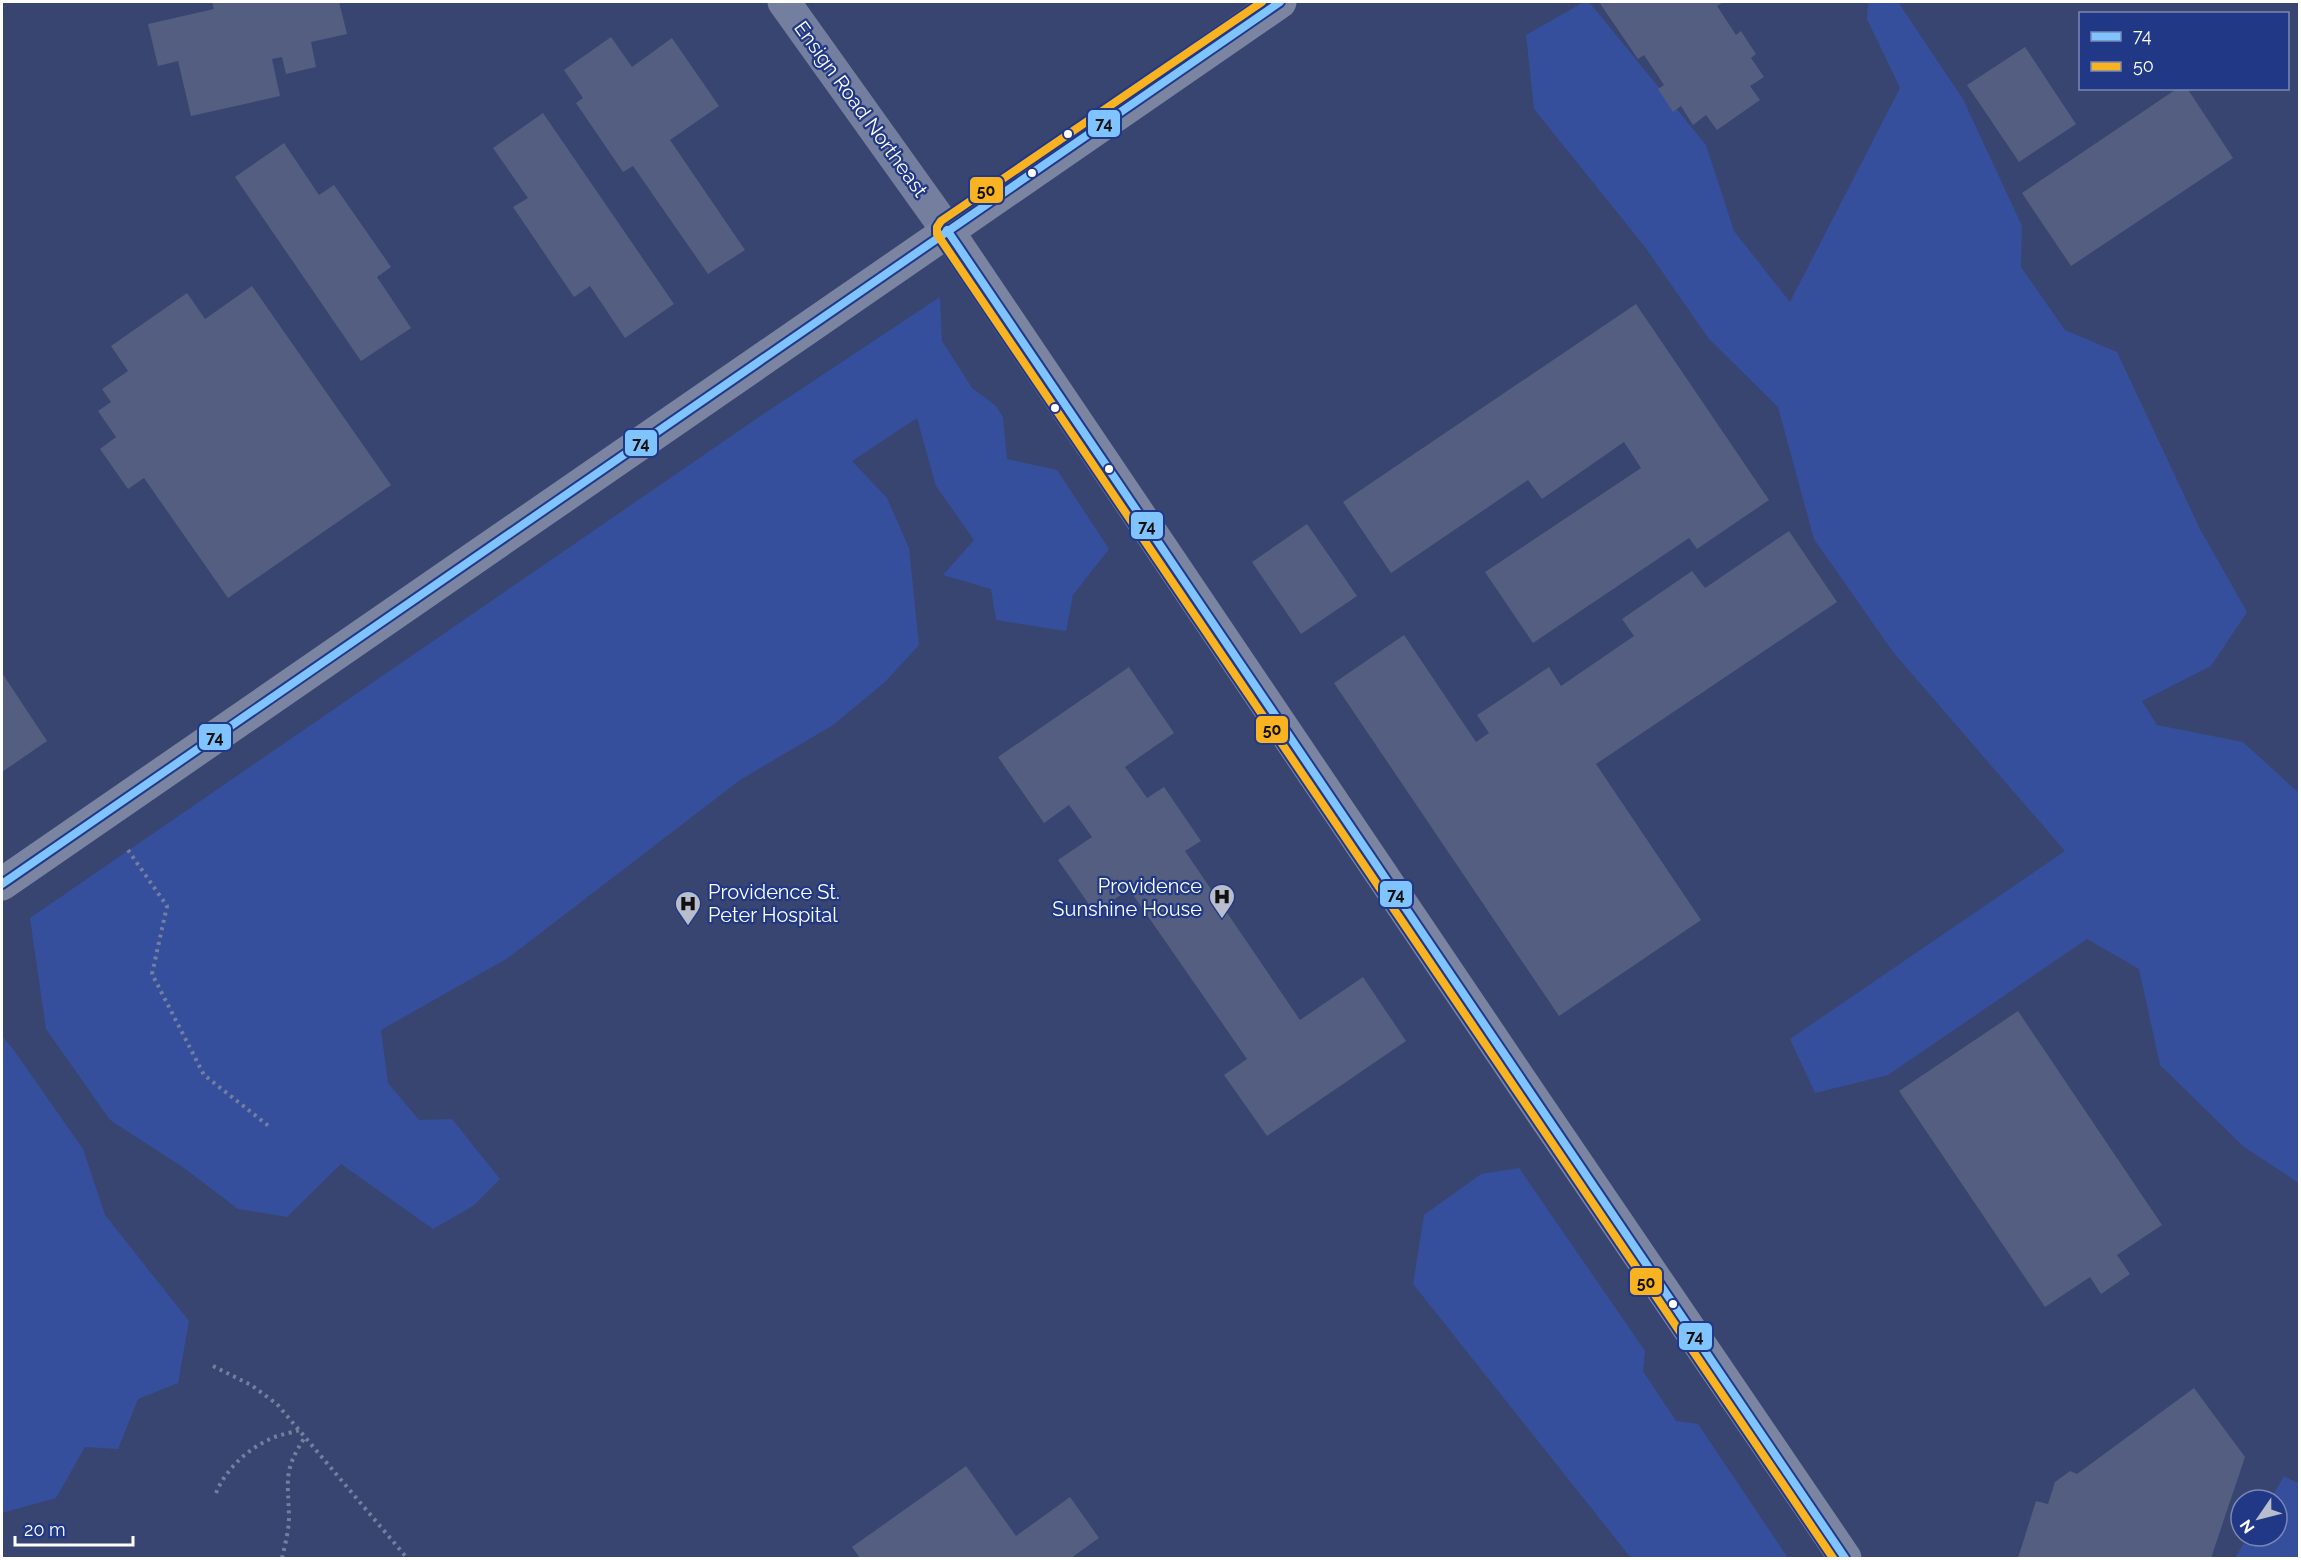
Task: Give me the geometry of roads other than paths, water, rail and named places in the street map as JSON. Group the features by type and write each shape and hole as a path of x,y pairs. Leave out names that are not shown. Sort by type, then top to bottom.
{"street":[{"name":"Ensign Road Northeast","path":"784,2 947,230 1502,1054 1845,1558"},
{"path":"2,884 1280,2"}],"place":[{"name":"Providence Sunshine House","path":"1222,920"},
{"name":"Providence St. Peter Hospital","path":"688,927"}]}
